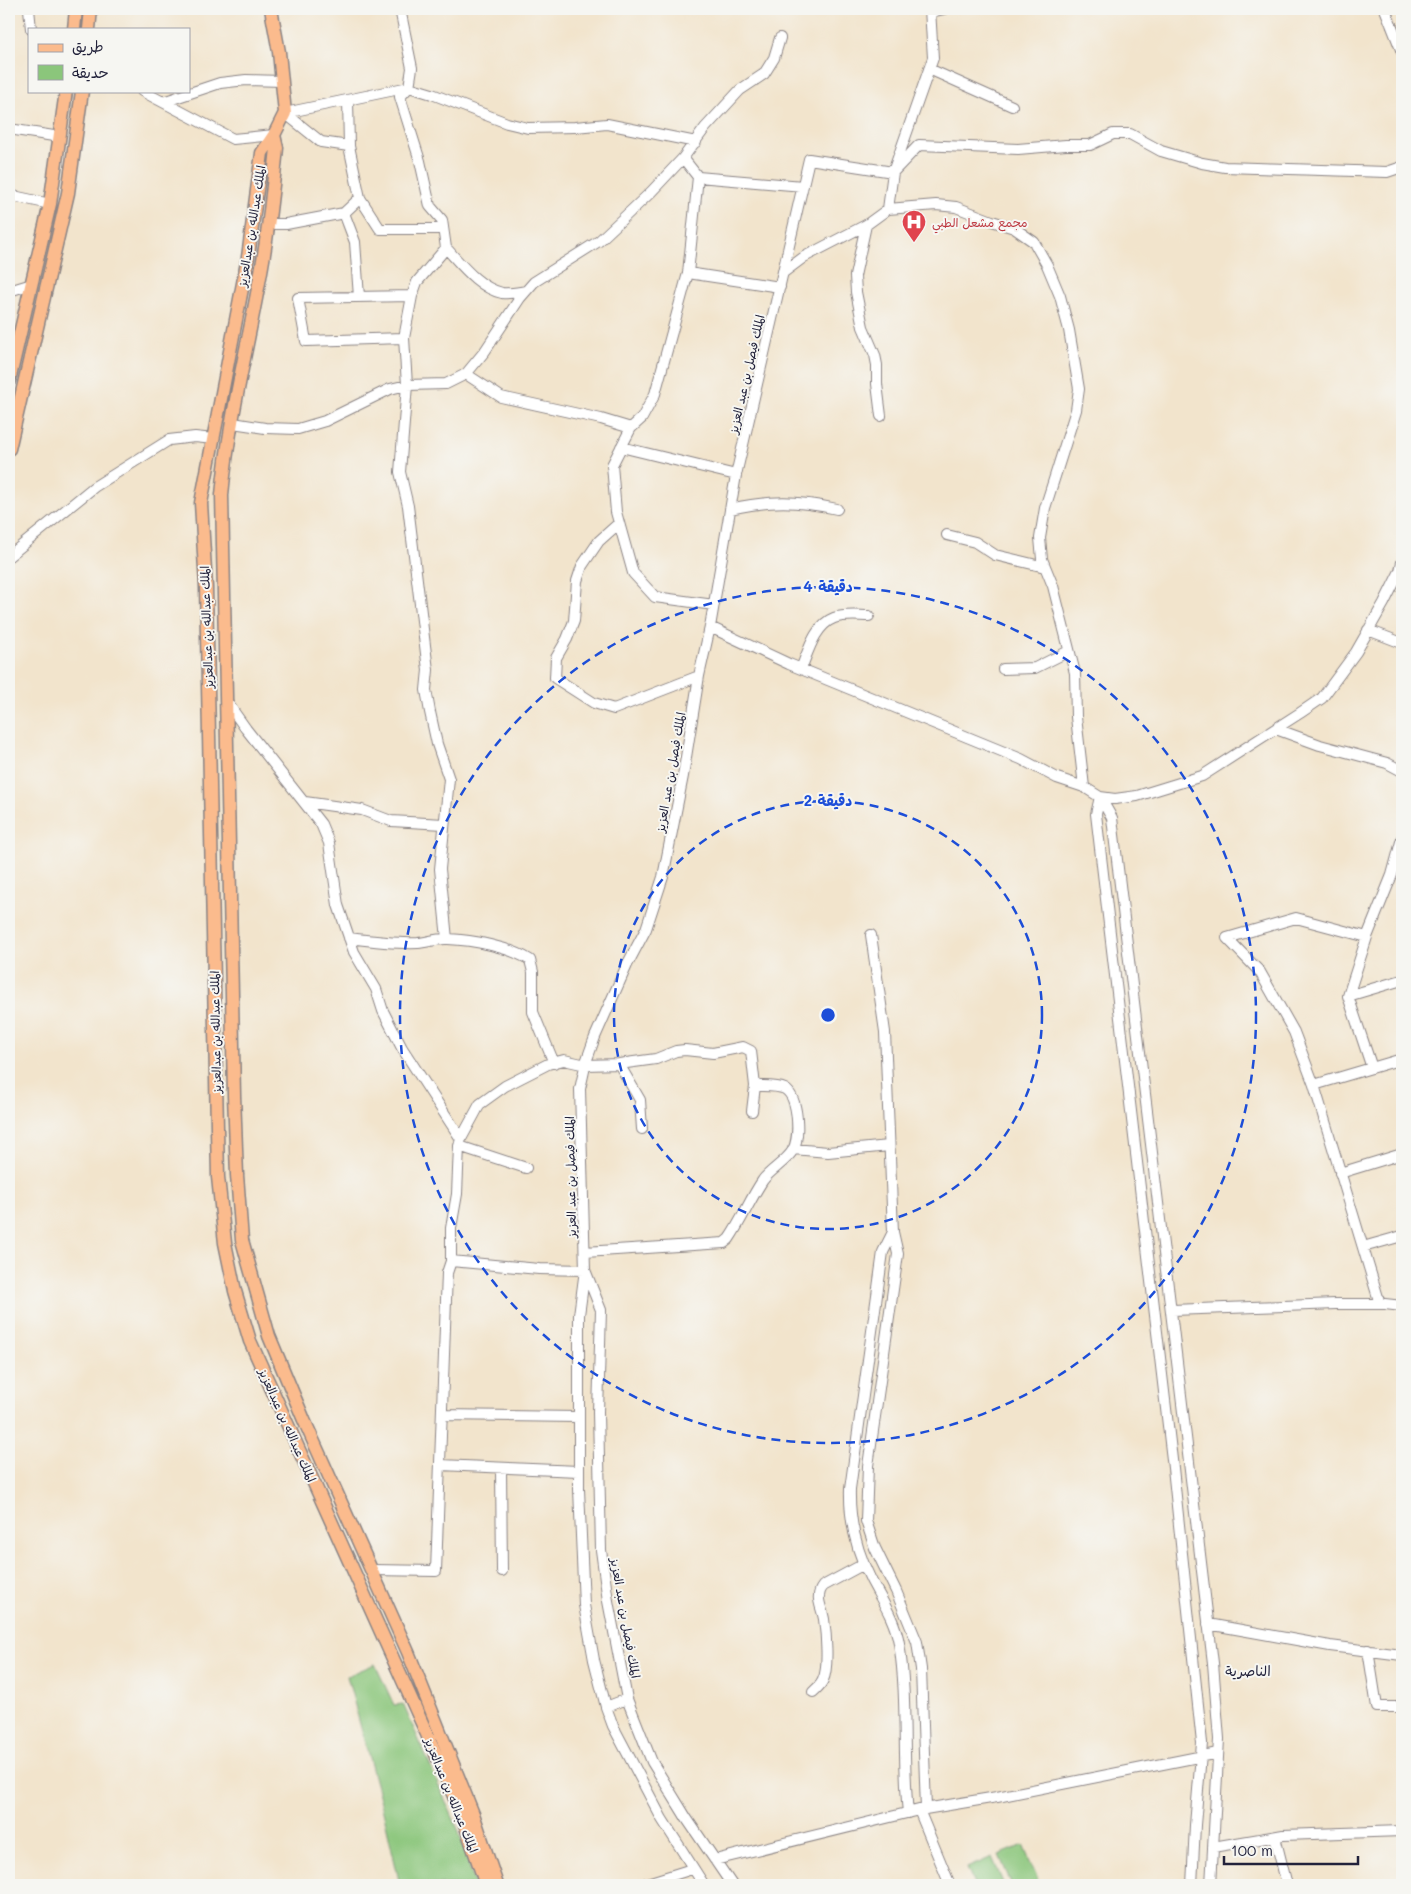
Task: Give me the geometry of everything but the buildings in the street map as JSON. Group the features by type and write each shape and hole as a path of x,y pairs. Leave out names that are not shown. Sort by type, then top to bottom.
{"main road":[{"path":"74,28 76,9"},
{"path":"89,28 91,9"},
{"path":"271,9 285,113"},
{"path":"9,381 50,204 66,92"},
{"path":"9,449 40,323 68,192 82,92"},
{"name":"الملك عبدالله بن عبدالعزيز","path":"285,113 262,153 248,257 201,503 206,587 218,1177 225,1243 250,1340 440,1763 462,1815 486,1885"},
{"name":"الملك عبدالله بن عبدالعزيز","path":"274,135 277,148 263,265 226,451 222,495 234,1095 242,1240 269,1336 408,1652 474,1814 497,1885"}],"street":[{"path":"29,9 31,28"},
{"path":"400,9 412,68 409,88 400,97 420,161 430,206 442,220 446,248 466,270 487,286 503,293 526,291"},
{"path":"888,209 893,172 933,58 930,10 944,9"},
{"path":"1385,9 1402,52"},
{"path":"233,422 265,428 298,429 325,421 390,389 407,385 446,384 466,374 534,282 599,241 651,192 683,158 705,128 740,90 764,74 774,58 780,38"},
{"path":"929,70 1012,106"},
{"path":"163,102 225,82 246,80 282,81"},
{"path":"285,113 409,88 432,94 508,123 528,128 575,128 606,124 696,142"},
{"path":"144,92 233,139 274,135"},
{"path":"348,100 350,146 360,198 380,229 443,228"},
{"path":"285,113 321,142 350,146"},
{"path":"9,129 60,137"},
{"path":"893,172 919,146 1018,149 1090,145 1113,134 1130,134 1161,151 1202,163 1226,167 1386,172 1402,167"},
{"path":"683,158 698,177 688,272 655,394 642,418 631,428 612,464 618,524 633,573 655,596 714,605"},
{"name":"الملك فيصل بن عبد العزيز","path":"704,1885 692,1869 662,1819 613,1726 594,1660 584,1604 579,1471 578,1315 585,1270 580,1089 595,1037 627,965 646,929 663,877 683,776 699,676 710,627 736,475 809,159 893,172"},
{"path":"698,177 803,186"},
{"path":"9,195 50,204"},
{"path":"268,224 286,224 344,213 360,198"},
{"path":"784,272 804,256 866,225 888,209 936,205 961,208 1014,228 1034,242 1047,265 1060,296 1069,330 1079,389 1076,410 1045,508 1040,538 1042,558 1053,586 1075,674 1076,717 1084,787"},
{"path":"344,213 355,242 359,297"},
{"path":"866,225 855,276 856,292 863,327 875,355 881,416"},
{"path":"446,248 417,282 412,296 404,338 407,385 400,472 408,506 428,670 426,690 436,744 449,779 440,869 447,939"},
{"path":"688,272 780,287"},
{"path":"9,291 32,284"},
{"path":"404,338 306,341 298,298 412,296"},
{"path":"466,374 501,397 601,419 631,428"},
{"path":"9,556 94,487 169,440 195,437 212,439"},
{"path":"621,447 736,475"},
{"path":"730,509 764,502 803,502 837,509"},
{"path":"618,524 599,541 582,566 577,581 574,621 567,639 556,658 555,678 594,703 614,709 699,676"},
{"path":"947,535 975,542 996,555 1045,566"},
{"path":"710,627 801,669 1021,759 1057,778 1084,787 1100,796 1115,799 1137,796 1202,776 1322,698 1356,652 1384,604 1400,571 1402,562"},
{"path":"801,669 810,646 826,623 834,618 846,616 869,616"},
{"path":"1368,630 1402,643"},
{"path":"1003,669 1035,668 1069,651"},
{"path":"226,701 321,824 328,843 338,905 354,952 376,989 383,1011 402,1048 460,1142 526,1168"},
{"path":"1276,729 1320,746 1387,763 1402,771"},
{"path":"1100,796 1112,818 1208,1624 1219,1738 1213,1847 1213,1884"},
{"path":"1100,796 1096,814 1173,1468 1202,1743 1192,1885"},
{"path":"305,802 362,810 391,821 444,824"},
{"path":"1372,1068 1348,996 1367,937 1392,875 1402,838"},
{"path":"1392,875 1402,878"},
{"path":"1367,937 1296,918 1227,938 1260,972 1294,1032 1314,1085 1380,1304"},
{"path":"871,935 885,1032 893,1232 898,1254 868,1466 866,1521 875,1548 896,1591 917,1642 920,1668 922,1810 950,1885"},
{"path":"349,938 384,943 420,943 447,939 508,950 530,960 533,972 533,1012 554,1063"},
{"path":"1348,996 1402,980"},
{"path":"372,1570 436,1571 447,1273 451,1262 451,1228 457,1194 460,1142 480,1104 505,1086 564,1060 586,1065 619,1064 656,1059 676,1051 713,1053 742,1047 748,1048 751,1051 755,1086 752,1111"},
{"path":"1314,1085 1402,1059"},
{"path":"619,1064 640,1100 642,1129"},
{"path":"585,1252 724,1243 735,1231 765,1178 793,1149 797,1137 798,1123 790,1094 784,1089 777,1087 755,1086"},
{"path":"793,1149 828,1152 889,1146"},
{"path":"1340,1173 1402,1154"},
{"path":"893,1232 882,1252 850,1489 849,1510 860,1556 890,1614 899,1641 904,1694 908,1813"},
{"path":"1363,1247 1402,1236"},
{"path":"451,1262 539,1270 585,1270"},
{"name":"الملك فيصل بن عبد العزيز","path":"585,1270 601,1310 598,1412 601,1550 608,1601 627,1699 652,1762 732,1885"},
{"path":"1172,1310 1336,1304 1402,1306"},
{"path":"442,1414 579,1417"},
{"path":"440,1465 579,1471"},
{"path":"501,1468 502,1571"},
{"path":"813,1692 822,1682 826,1662 824,1619 818,1598 819,1591 823,1586 864,1564"},
{"path":"1208,1624 1402,1655"},
{"path":"1368,1650 1377,1707 1402,1707"},
{"path":"606,1707 627,1699"},
{"path":"715,1860 922,1810 1218,1753"},
{"path":"1213,1847 1275,1837 1402,1831"},
{"path":"1275,1837 1287,1885"},
{"path":"642,1885 692,1869"}],"green space":[{"path":"375,1664 394,1705 403,1704 458,1829 475,1885 400,1885 382,1806 347,1676"},
{"path":"1023,1845 1040,1885 1012,1885 999,1855"},
{"path":"992,1857 1004,1885 974,1885 967,1868"}],"place":[{"name":"مجمع مشعل الطبي","path":"914,243"}],"district":[{"name":"الناصرية","path":"1248,1670"}]}
